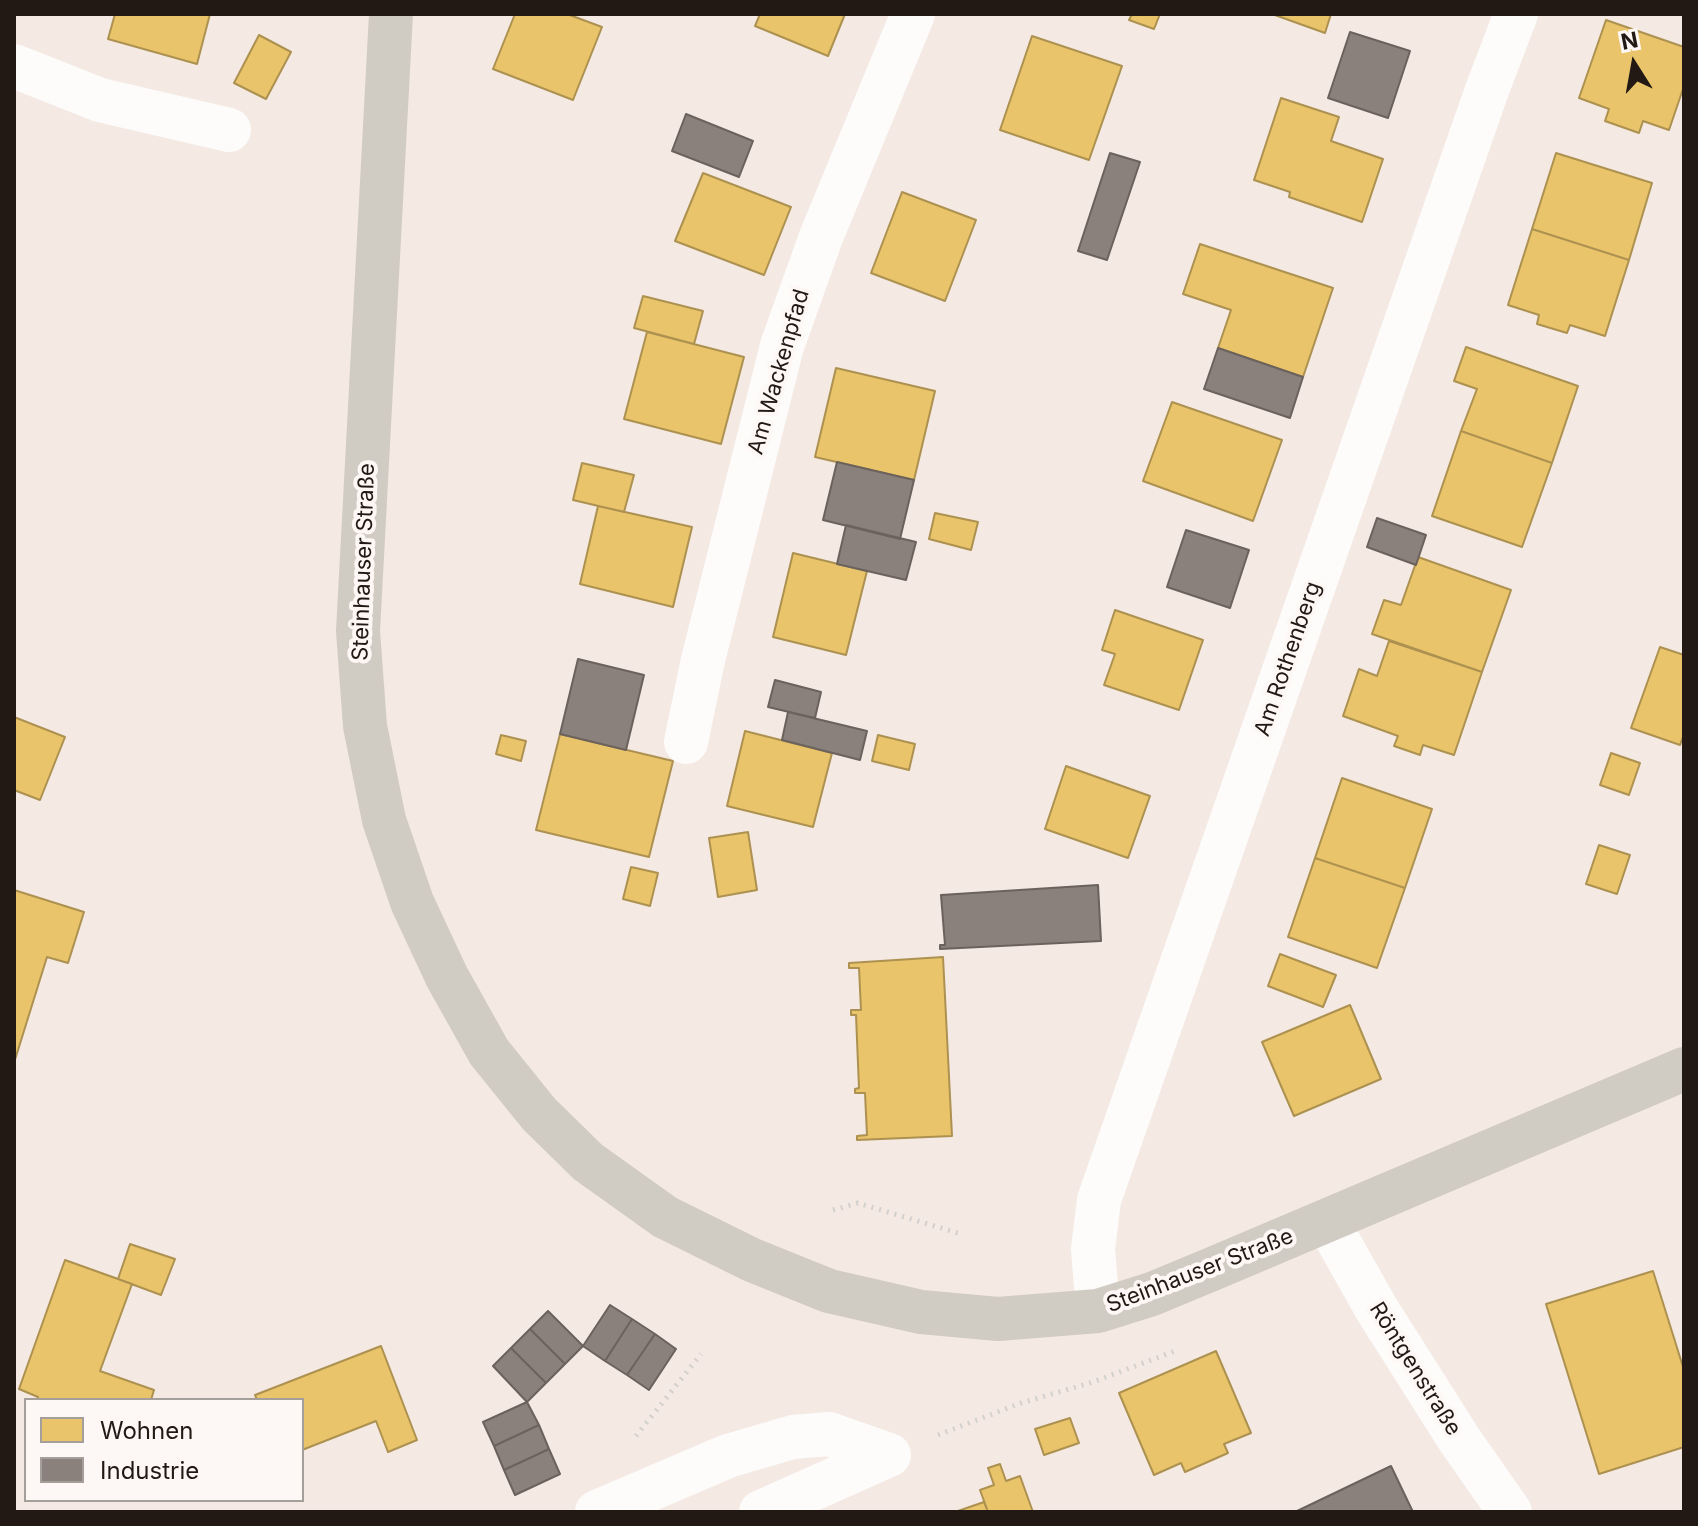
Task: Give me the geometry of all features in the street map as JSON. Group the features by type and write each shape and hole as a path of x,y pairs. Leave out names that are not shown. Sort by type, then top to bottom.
{"main road":[{"name":"Steinhauser Straße","path":"391,14 358,631 365,726 384,820 412,902 447,977 489,1052 539,1114 588,1162 665,1217 752,1260 829,1291 921,1312 998,1319 1098,1311 1152,1294 1684,1069"}],"street":[{"name":"Am Wackenpfad","path":"686,742 703,660 782,346 821,237 913,14"},
{"name":"Am Rothenberg","path":"1098,1311 1093,1249 1099,1200 1476,120 1516,14"},
{"path":"14,66 100,100 229,130"},
{"name":"Röntgenstraße","path":"1327,1221 1376,1308 1459,1439 1510,1512"},
{"path":"603,1510 728,1456 793,1437 829,1434 889,1455"},
{"path":"761,1512 889,1455"}],"path":[{"path":"833,1210 858,1203 961,1234"},
{"path":"889,1455 1021,1403 1093,1382 1175,1351"},
{"path":"603,1510 636,1435 701,1354"}],"building: Wohnen":[{"path":"115,14 210,14 197,64 108,39"},
{"path":"515,14 567,14 602,27 573,100 493,69"},
{"path":"760,14 845,14 828,56 755,26"},
{"path":"1132,14 1160,14 1154,29 1129,20"},
{"path":"1272,14 1331,14 1325,33"},
{"path":"1606,20 1684,47 1684,86 1669,130 1643,121 1639,133 1605,121 1609,109 1579,98"},
{"path":"259,35 291,52 266,99 234,83"},
{"path":"1032,36 1122,66 1089,160 1000,130"},
{"path":"1281,98 1339,117 1331,141 1383,159 1362,222 1289,197 1290,192 1254,180"},
{"path":"1556,153 1652,183 1629,260 1532,229"},
{"path":"703,173 791,207 764,275 675,241"},
{"path":"902,192 976,220 945,301 871,273"},
{"path":"1532,229 1629,260 1605,336 1570,325 1567,333 1537,324 1539,315 1508,305"},
{"path":"1200,244 1333,288 1303,377 1218,348 1231,310 1183,294"},
{"path":"643,296 703,311 694,344 634,328"},
{"path":"647,332 744,357 721,444 624,419"},
{"path":"1466,347 1578,386 1552,463 1461,431 1477,389 1454,381"},
{"path":"836,368 935,391 914,480 815,457"},
{"path":"1172,402 1282,440 1253,521 1143,481"},
{"path":"1461,431 1552,463 1522,547 1432,516"},
{"path":"582,463 634,475 624,512 573,500"},
{"path":"598,506 692,527 673,607 580,584"},
{"path":"935,513 978,522 971,550 929,539"},
{"path":"793,553 867,571 846,655 773,637"},
{"path":"1418,557 1511,590 1482,672 1372,634 1384,600 1401,605"},
{"path":"1115,610 1203,640 1179,710 1104,685 1115,654 1102,650"},
{"path":"1389,641 1482,672 1454,755 1423,745 1420,755 1394,746 1398,736 1343,716 1359,669 1377,676"},
{"path":"1660,647 1684,655 1684,734 1680,745 1631,728"},
{"path":"14,717 65,737 40,800 14,790"},
{"path":"745,731 832,753 813,827 727,806"},
{"path":"560,734 673,761 649,857 536,830"},
{"path":"501,735 526,741 521,761 496,754"},
{"path":"878,735 915,744 909,770 872,761"},
{"path":"1611,753 1640,763 1629,795 1600,785"},
{"path":"1066,766 1150,796 1128,858 1045,829"},
{"path":"1342,778 1432,809 1405,888 1315,858"},
{"path":"748,832 757,890 718,897 709,838"},
{"path":"1599,845 1630,855 1617,894 1586,884"},
{"path":"1315,858 1405,888 1377,968 1288,937"},
{"path":"631,867 658,873 650,906 623,899"},
{"path":"14,890 84,912 68,963 47,957 14,1063"},
{"path":"1280,954 1336,975 1323,1007 1268,986"},
{"path":"943,957 952,1136 857,1140 857,1136 867,1135 865,1093 855,1093 855,1089 859,1088 856,1015 851,1015 851,1010 861,1010 859,968 849,968 849,963"},
{"path":"1350,1005 1381,1079 1294,1116 1262,1042"},
{"path":"130,1244 175,1259 161,1295 118,1279"},
{"path":"65,1260 132,1284 100,1371 154,1390 152,1398 38,1398 19,1389"},
{"path":"1653,1271 1684,1370 1684,1447 1599,1474 1546,1304"},
{"path":"381,1346 417,1440 388,1452 376,1421 304,1449 304,1398 256,1398 255,1395"},
{"path":"1216,1351 1251,1433 1224,1444 1228,1453 1185,1472 1181,1463 1154,1475 1119,1393"},
{"path":"1070,1418 1079,1443 1044,1455 1035,1429"},
{"path":"1000,1464 1006,1481 1020,1476 1033,1512 988,1512 980,1490 994,1485 988,1468"},
{"path":"984,1502 988,1512 955,1512"}],"building: Industrie":[{"path":"1350,32 1410,51 1388,118 1328,98"},
{"path":"686,114 753,141 739,177 672,151"},
{"path":"1110,153 1140,162 1107,260 1078,251"},
{"path":"1218,348 1303,377 1290,418 1204,389"},
{"path":"837,462 914,480 900,539 823,520"},
{"path":"1377,518 1426,535 1416,565 1367,547"},
{"path":"846,525 916,542 906,580 837,564"},
{"path":"1186,530 1249,550 1230,608 1167,587"},
{"path":"578,659 644,675 626,750 560,734"},
{"path":"775,680 821,692 815,718 768,707"},
{"path":"788,712 867,731 860,760 782,740"},
{"path":"1098,885 1101,941 940,949 940,945 945,945 941,895"},
{"path":"610,1305 632,1319 605,1361 583,1346"},
{"path":"548,1311 583,1346 565,1364 530,1329"},
{"path":"632,1319 655,1334 627,1375 605,1361"},
{"path":"530,1329 565,1364 546,1383 511,1348"},
{"path":"655,1334 676,1349 649,1390 627,1375"},
{"path":"511,1348 546,1383 527,1402 493,1366"},
{"path":"527,1402 539,1425 494,1446 483,1422"},
{"path":"539,1425 549,1449 504,1470 494,1446"},
{"path":"549,1449 560,1474 515,1495 504,1470"},
{"path":"1391,1466 1413,1512 1295,1512"}]}
